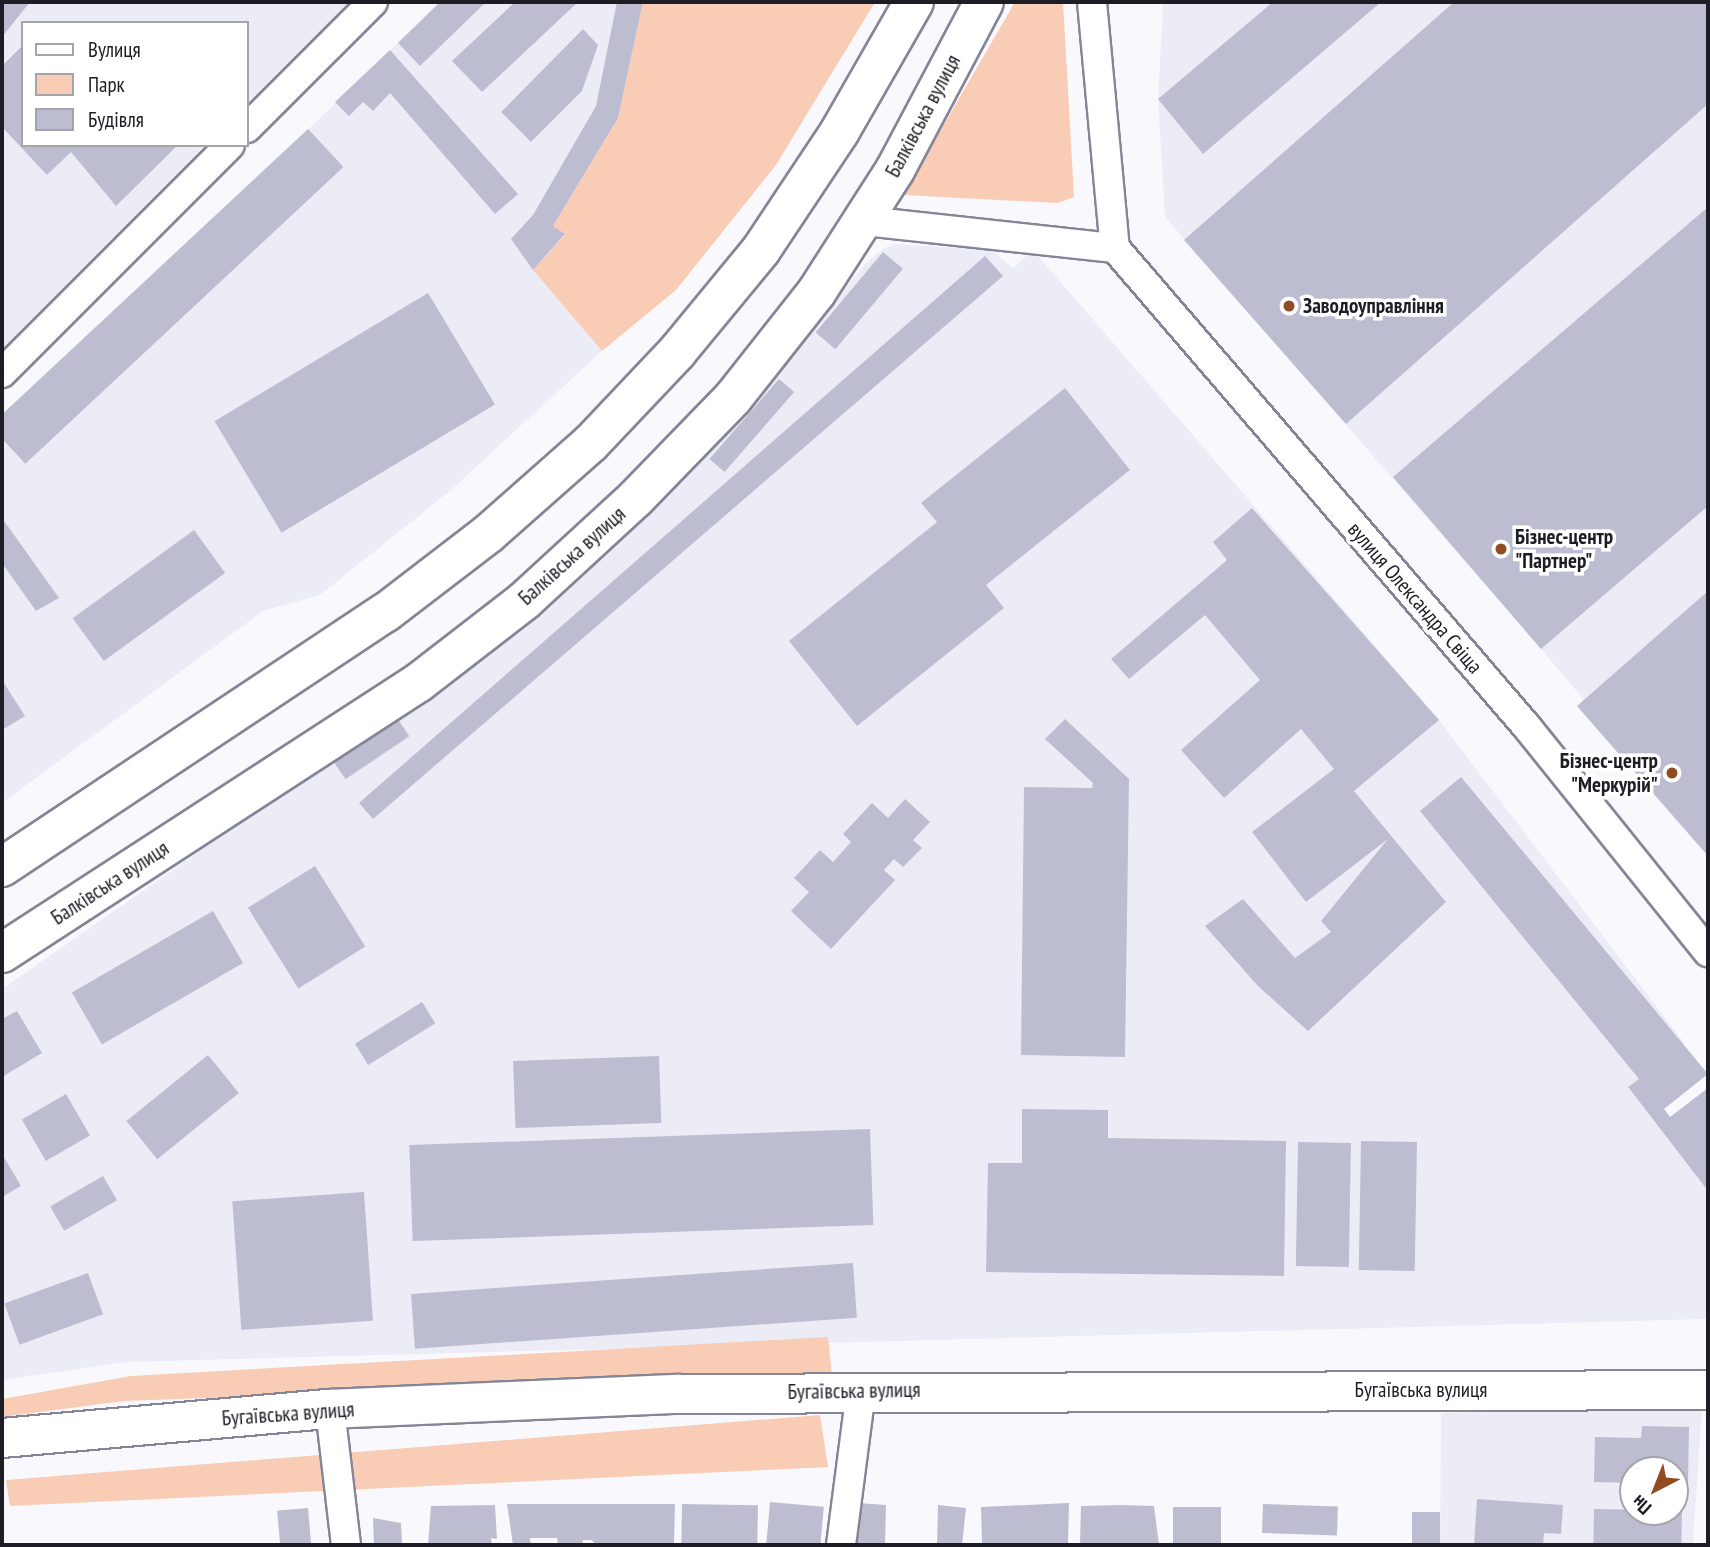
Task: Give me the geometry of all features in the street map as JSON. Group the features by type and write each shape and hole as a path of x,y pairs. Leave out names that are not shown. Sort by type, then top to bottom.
{"main road":[{"path":"2,867 385,613 488,534 591,443 677,352 761,250 840,131 914,2"},
{"name":"Балківська вулиця","path":"2,953 418,683 524,601 636,498 733,398 816,293 865,221 984,2"},
{"name":"Бугаївська вулиця","path":"2,1438 330,1409 860,1390 1708,1390"}],"street":[{"path":"248,127 373,2"},
{"path":"865,221 1115,248 1092,2"},
{"path":"2,373 228,147"},
{"name":"вулиця Олександра Свіща","path":"1115,248 1527,727 1708,952"},
{"path":"841,1545 860,1390"},
{"path":"330,1409 346,1545"}],"shaded area":[{"path":"2,2 349,2 248,102 248,21 21,21 21,147 203,147 2,349"},
{"path":"440,2 643,2 618,118 553,226 565,234 533,270 602,351 450,491 320,595 263,611 2,803 2,426"},
{"path":"1163,2 1708,2 1708,856 1577,706 1584,700 1541,649 1165,217 1158,99"},
{"path":"896,244 990,250 1013,268 1033,250 1439,720 1685,1044 1628,1088 1708,1191 1708,1319 126,1362 2,1380 2,989 524,625 627,534 742,417 865,264 884,248"},
{"path":"1702,1408 1693,1545 1440,1545 1441,1413"}],"green space":[{"path":"643,2 875,2 776,165 676,290 602,351 533,270 565,235 553,226 618,118"},
{"path":"1015,2 1063,2 1074,197 1058,203 903,195"},
{"path":"828,1337 832,1375 124,1401 2,1417 2,1399 131,1376"},
{"path":"820,1415 828,1467 10,1506 6,1480"}],"building":[{"path":"2,2 30,2 2,37"},
{"path":"440,2 486,2 420,66 398,43"},
{"path":"515,2 578,2 482,92 452,61"},
{"path":"617,2 643,2 618,118 553,226 565,234 533,270 511,239 533,215 596,106"},
{"path":"1273,2 1381,2 1203,154 1158,99"},
{"path":"1454,2 1708,2 1708,104 1346,424 1184,240"},
{"path":"583,29 598,45 582,91 531,142 501,112"},
{"path":"21,47 21,147 176,147 116,206 71,152 47,175 2,127 2,66"},
{"path":"390,50 518,194 495,214 390,93 373,111 363,102 349,116 335,102"},
{"path":"308,129 343,167 25,464 2,439 2,414"},
{"path":"1708,207 1708,506 1541,649 1393,477"},
{"path":"883,252 903,269 835,349 816,332"},
{"path":"985,256 1003,276 373,819 359,803"},
{"path":"428,293 495,404 282,533 215,421"},
{"path":"779,379 794,392 725,472 709,459"},
{"path":"1065,388 1130,470 986,585 1004,608 857,726 789,641 937,522 921,503"},
{"path":"1252,508 1439,720 1354,791 1446,902 1308,1031 1258,986 1205,926 1243,899 1295,958 1331,932 1321,921 1388,839 1306,902 1252,832 1334,769 1301,729 1224,798 1181,750 1260,680 1205,615 1129,679 1111,659 1227,560 1213,542"},
{"path":"2,518 59,598 36,611 2,563"},
{"path":"194,530 225,573 104,661 73,618"},
{"name":"Бізнес-центр \"Меркурій\"","path":"1708,591 1708,856 1577,706"},
{"path":"2,680 25,716 2,730"},
{"path":"397,718 409,736 345,779 333,761"},
{"path":"1065,719 1129,779 1125,1057 1021,1055 1024,787 1092,788 1093,783 1045,739"},
{"path":"1461,777 1708,1074 1664,1109 1670,1117 1708,1088 1708,1191 1628,1087 1639,1079 1420,811"},
{"path":"905,799 930,822 913,840 922,848 903,867 894,859 884,870 895,880 831,949 791,911 809,892 794,878 820,850 833,862 851,842 843,834 872,803 888,818"},
{"path":"315,866 365,947 298,988 248,908"},
{"path":"213,911 243,963 102,1044 72,992"},
{"path":"422,1002 435,1023 368,1065 355,1044"},
{"path":"17,1011 42,1053 2,1077 2,1019"},
{"path":"208,1055 239,1093 157,1159 126,1121"},
{"path":"659,1056 661,1123 515,1128 513,1061"},
{"path":"66,1094 90,1136 46,1161 22,1120"},
{"path":"1022,1109 1108,1110 1108,1138 1286,1141 1284,1276 986,1272 988,1163 1022,1163"},
{"path":"870,1129 873,1225 413,1241 409,1145"},
{"path":"1361,1141 1417,1142 1415,1271 1359,1270"},
{"path":"1298,1142 1351,1143 1349,1267 1296,1266"},
{"path":"2,1154 21,1186 2,1197"},
{"path":"103,1176 117,1200 64,1231 50,1206"},
{"path":"364,1192 373,1321 241,1330 232,1201"},
{"path":"853,1263 857,1318 415,1349 411,1294"},
{"path":"88,1273 103,1314 19,1345 4,1303"},
{"path":"1642,1426 1689,1427 1688,1456 1619,1456 1619,1483 1594,1482 1595,1437 1641,1438"},
{"path":"1477,1499 1563,1505 1561,1534 1544,1533 1543,1545 1474,1545"},
{"path":"770,1502 824,1507 820,1545 766,1545"},
{"path":"858,1503 886,1505 885,1545 850,1545"},
{"path":"1069,1503 1068,1545 982,1543 981,1507"},
{"path":"507,1504 675,1504 674,1545 597,1545 591,1540 583,1540 582,1545 558,1545 557,1538 530,1538 531,1545 513,1545"},
{"path":"682,1504 758,1505 757,1545 681,1545"},
{"path":"1263,1504 1338,1507 1337,1536 1262,1533"},
{"path":"495,1505 497,1539 491,1538 492,1545 428,1545 431,1506"},
{"path":"938,1505 966,1508 962,1545 937,1545"},
{"path":"1081,1506 1154,1506 1159,1545 1080,1545"},
{"path":"1173,1507 1221,1507 1221,1545 1173,1545"},
{"path":"308,1508 311,1545 280,1545 277,1511"},
{"path":"1594,1509 1619,1509 1619,1526 1682,1526 1681,1545 1593,1545"},
{"path":"1412,1512 1440,1512 1440,1545 1412,1545"},
{"path":"373,1518 401,1523 402,1545 374,1545"}],"place":[{"name":"Заводоуправління","path":"1289,306"},
{"name":"Бізнес-центр \"Партнер\"","path":"1501,549"},
{"name":"Бізнес-центр \"Меркурій\"","path":"1672,773"}]}
